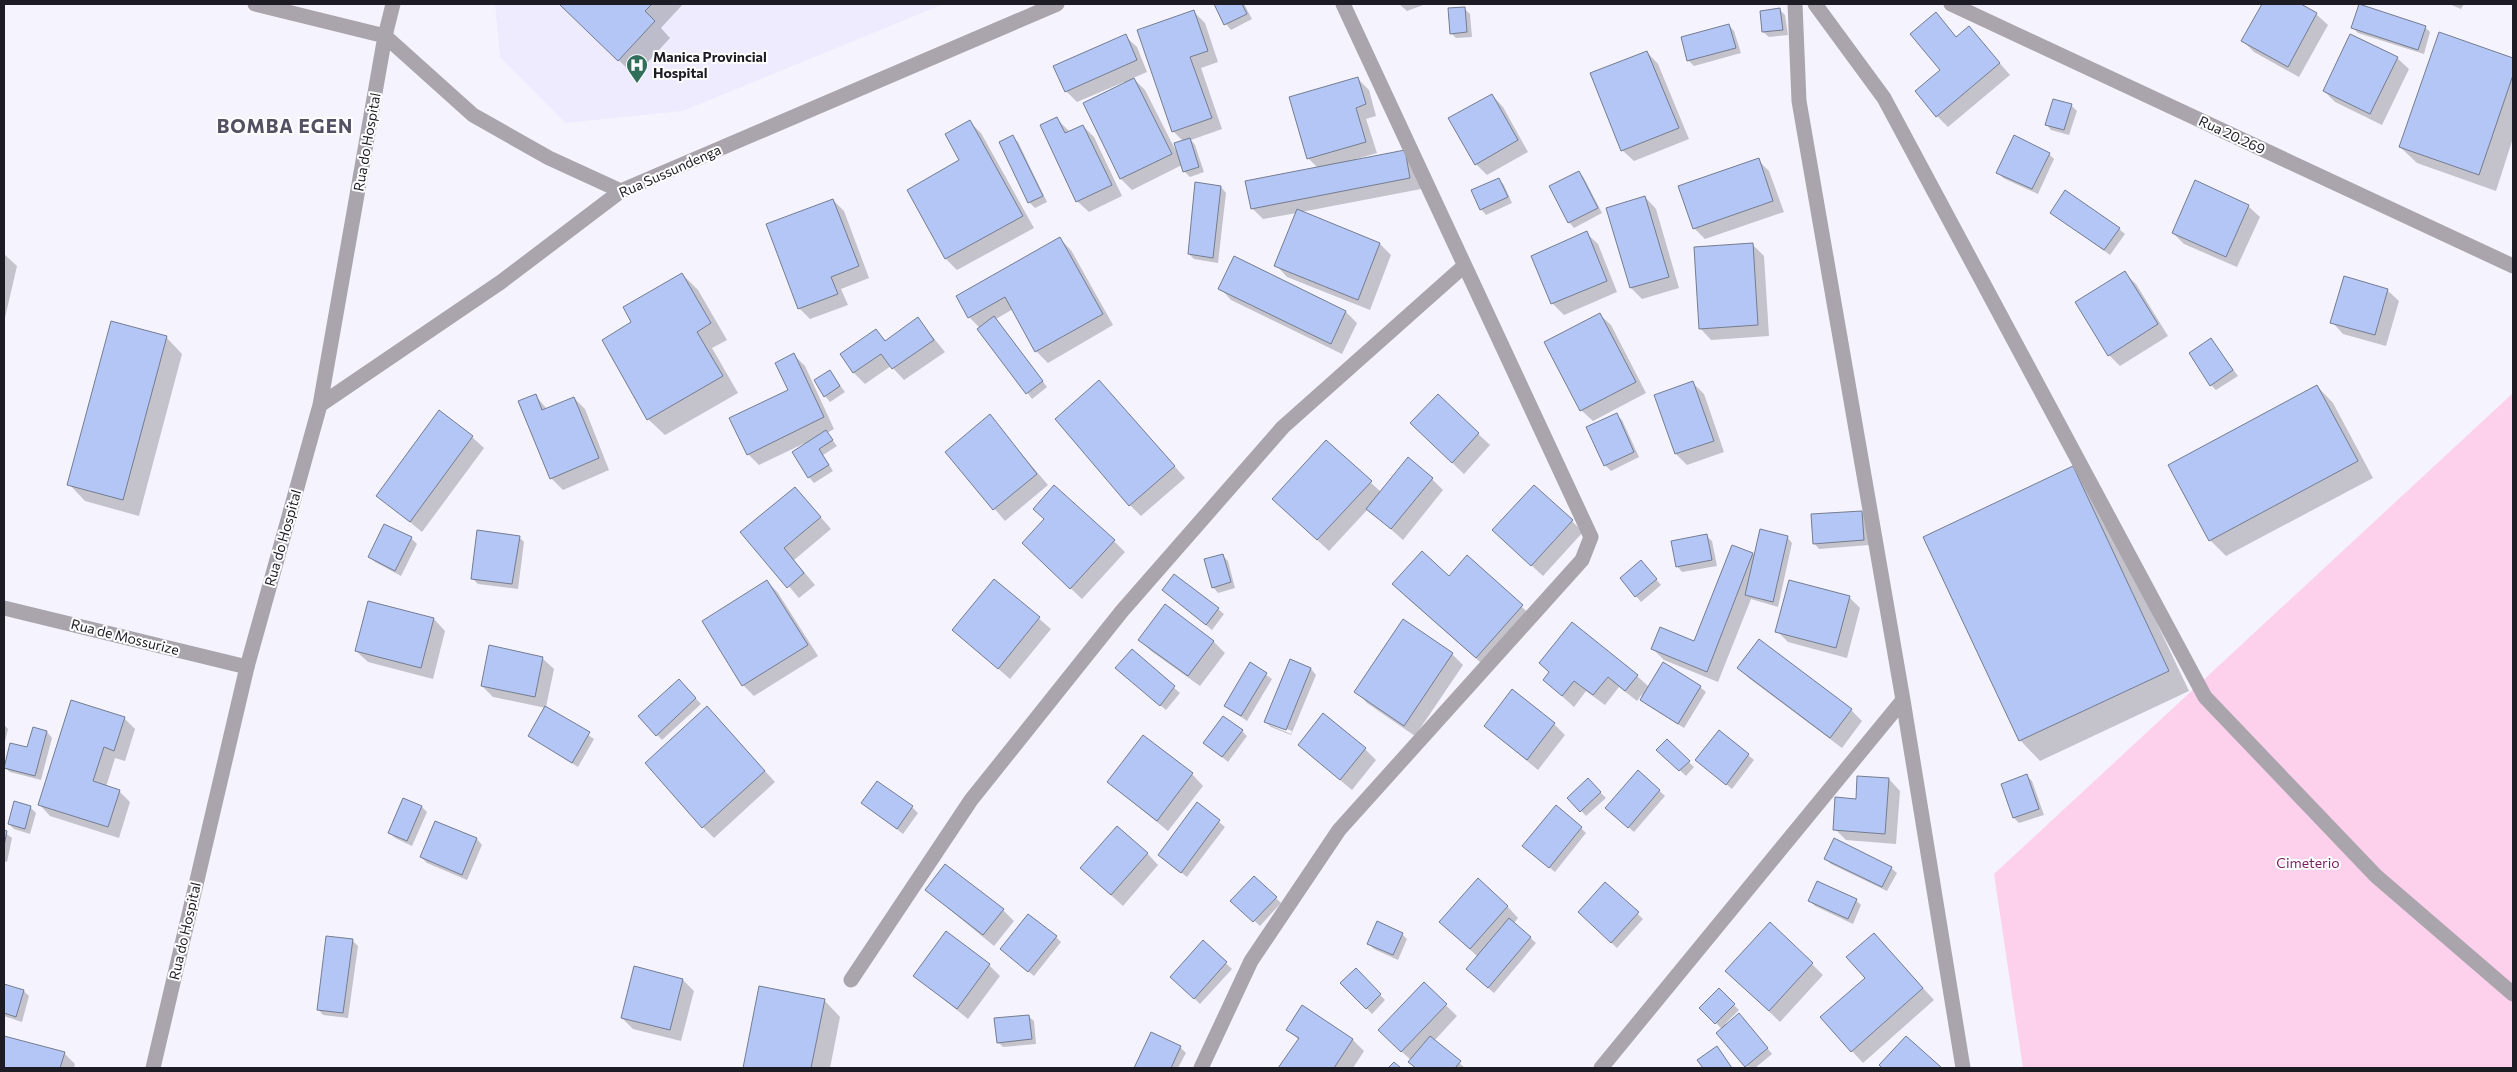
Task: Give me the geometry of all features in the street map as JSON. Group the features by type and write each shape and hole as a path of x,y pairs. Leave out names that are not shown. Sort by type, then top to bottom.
{"street":[{"path":"255,4 385,36 473,115 549,158 620,191"},
{"name":"Rua do Hospital","path":"153,1068 247,667 320,405 385,36 393,4"},
{"name":"Rua Sussundenga","path":"320,405 501,282 620,191 1057,4"},
{"path":"1201,1068 1251,961 1339,830 1582,560 1591,537 1343,4"},
{"path":"1794,4 1799,101 1903,700 1963,1068"},
{"path":"1815,4 1884,98 2205,697 2376,876 2513,994"},
{"name":"Rua 20.269","path":"1951,4 2513,266"},
{"path":"851,980 971,800 1122,611 1282,427 1464,266"},
{"name":"Rua de Mossurize","path":"4,608 247,667"},
{"path":"1601,1068 1903,700"}],"shaded area":[{"name":"Manica Provincial Hospital","path":"495,4 944,4 683,111 565,123 500,57"}],"green space":[{"name":"Cimeterio","path":"2513,393 2513,1068 2023,1068 1994,874"}],"building":[{"path":"559,4 652,4 645,11 655,21 618,61"},
{"path":"1214,4 1242,4 1247,14 1224,25"},
{"path":"2262,4 2301,4 2317,13 2288,67 2241,41"},
{"path":"2359,4 2426,26 2418,50 2351,28"},
{"path":"1465,7 1467,32 1450,34 1448,8"},
{"path":"1780,8 1783,30 1762,32 1760,11"},
{"path":"1194,10 1208,51 1190,57 1212,118 1172,132 1137,30"},
{"path":"1936,12 1956,37 1969,26 2000,63 1936,117 1915,91 1940,70 1910,34"},
{"path":"1729,24 1736,48 1687,61 1681,37"},
{"path":"2439,32 2513,58 2513,75 2479,175 2399,147"},
{"path":"1126,34 1137,60 1065,92 1053,66"},
{"path":"2350,34 2398,57 2370,114 2323,91"},
{"path":"1647,51 1679,128 1621,151 1590,73"},
{"path":"1358,77 1366,104 1356,108 1366,142 1307,159 1289,97"},
{"path":"1134,78 1172,154 1120,179 1083,103"},
{"path":"1492,94 1518,140 1475,165 1448,118"},
{"path":"2053,99 2072,104 2064,130 2045,125"},
{"path":"1057,117 1065,133 1083,125 1112,185 1076,202 1040,125"},
{"path":"970,120 1023,216 945,259 907,190 959,160 945,134"},
{"path":"1013,135 1043,196 1028,203 999,142"},
{"path":"2014,135 2050,153 2032,189 1996,173"},
{"path":"1190,138 1199,167 1183,172 1174,143"},
{"path":"1405,150 1410,178 1251,209 1245,181"},
{"path":"1759,158 1773,201 1693,229 1678,186"},
{"path":"1579,171 1598,208 1568,223 1549,186"},
{"path":"1499,178 1508,197 1480,210 1471,190"},
{"path":"2195,180 2249,205 2226,257 2172,233"},
{"path":"1195,182 1221,186 1213,258 1188,254"},
{"path":"2065,190 2120,228 2104,250 2050,213"},
{"path":"1645,196 1669,277 1630,288 1606,208"},
{"path":"833,199 859,266 831,277 838,294 798,309 766,224"},
{"path":"1297,209 1380,243 1358,300 1274,266"},
{"path":"1587,231 1607,281 1551,304 1531,256"},
{"path":"1060,237 1103,314 1035,352 1005,297 968,318 956,296"},
{"path":"1753,243 1758,325 1699,329 1694,247"},
{"path":"1234,256 1346,311 1331,344 1218,289"},
{"path":"2125,271 2158,324 2108,356 2075,302"},
{"path":"682,273 711,323 697,332 723,376 647,420 602,340 631,322 623,307"},
{"path":"2344,276 2388,289 2375,335 2330,323"},
{"path":"1600,313 1636,382 1580,411 1544,342"},
{"path":"994,316 1043,381 1026,394 977,329"},
{"path":"918,317 934,340 892,369 881,354 853,373 840,354 876,329 885,341"},
{"path":"111,321 167,336 123,500 67,485"},
{"path":"2211,338 2233,370 2210,386 2189,353"},
{"path":"794,353 824,417 747,455 729,418 788,390 775,363"},
{"path":"830,370 840,386 824,397 814,380"},
{"path":"1099,380 1175,466 1129,506 1055,419"},
{"path":"1693,381 1714,441 1675,454 1654,395"},
{"path":"2317,385 2358,461 2209,541 2168,465"},
{"path":"536,394 542,410 574,397 599,458 550,479 518,401"},
{"path":"1438,394 1479,433 1452,463 1410,423"},
{"path":"439,410 473,436 410,522 376,496"},
{"path":"1617,413 1634,452 1604,466 1586,427"},
{"path":"990,414 1037,474 993,510 945,452"},
{"path":"826,430 833,440 819,449 829,465 808,478 792,452"},
{"path":"1326,440 1372,481 1317,540 1272,499"},
{"path":"1408,457 1433,478 1391,529 1366,509"},
{"path":"2073,466 2169,671 2019,741 1923,537"},
{"path":"1054,485 1115,540 1070,589 1022,543 1044,519 1033,509"},
{"path":"1534,485 1573,520 1531,566 1492,530"},
{"path":"795,487 821,517 784,548 804,573 787,588 740,532"},
{"path":"1862,511 1864,540 1813,544 1811,514"},
{"path":"384,524 412,537 395,571 368,557"},
{"path":"1760,529 1788,536 1773,602 1745,595"},
{"path":"477,530 520,536 512,584 471,579"},
{"path":"1707,534 1712,560 1676,567 1671,541"},
{"path":"1732,545 1753,553 1707,672 1651,649 1660,627 1694,641"},
{"path":"1422,551 1449,576 1467,555 1523,605 1476,658 1392,584"},
{"path":"1223,554 1231,582 1212,588 1204,559"},
{"path":"1641,560 1657,579 1635,597 1620,578"},
{"path":"1174,574 1219,608 1206,625 1162,590"},
{"path":"994,579 1040,617 998,669 952,630"},
{"path":"767,580 808,645 742,686 702,621"},
{"path":"1789,580 1850,596 1836,648 1775,632"},
{"path":"368,601 434,618 421,668 355,651"},
{"path":"1165,604 1214,641 1188,676 1138,640"},
{"path":"1403,619 1453,653 1404,726 1354,692"},
{"path":"1572,622 1638,675 1625,691 1608,677 1593,695 1574,681 1562,696 1543,680 1549,672 1539,663"},
{"path":"1759,639 1852,709 1830,738 1737,668"},
{"path":"489,645 543,657 535,697 481,686"},
{"path":"1132,649 1175,686 1160,706 1115,668"},
{"path":"1290,659 1311,668 1286,730 1264,722"},
{"path":"1250,662 1267,673 1241,716 1224,706"},
{"path":"1663,662 1701,686 1678,724 1640,700"},
{"path":"679,679 696,698 656,736 638,716"},
{"path":"1512,689 1555,723 1527,760 1484,726"},
{"path":"71,700 125,717 114,751 104,747 93,781 120,790 108,827 38,805"},
{"path":"545,706 590,732 572,763 528,736"},
{"path":"707,706 765,771 702,828 645,763"},
{"path":"1323,713 1366,748 1340,780 1298,745"},
{"path":"1223,716 1243,730 1222,757 1203,743"},
{"path":"33,727 47,731 35,776 4,768 10,743 27,747"},
{"path":"1719,730 1749,754 1726,785 1695,760"},
{"path":"1143,735 1193,773 1157,821 1107,782"},
{"path":"1667,739 1690,761 1679,771 1656,750"},
{"path":"1638,770 1660,790 1628,828 1605,808"},
{"path":"2027,774 2039,809 2013,818 2001,784"},
{"path":"1857,776 1889,778 1885,834 1833,830 1835,797 1856,799"},
{"path":"1588,778 1601,792 1580,812 1567,798"},
{"path":"877,781 913,806 897,829 861,803"},
{"path":"403,798 422,806 407,841 388,833"},
{"path":"14,801 31,806 25,829 8,824"},
{"path":"1197,802 1220,820 1181,873 1158,855"},
{"path":"1556,805 1582,827 1549,868 1522,846"},
{"path":"435,821 477,838 462,875 420,857"},
{"path":"1117,826 1148,853 1111,895 1080,868"},
{"path":"4,830 7,831 4,846"},
{"path":"1834,838 1892,867 1882,887 1824,859"},
{"path":"945,864 1004,909 983,935 925,890"},
{"path":"1254,876 1277,897 1253,922 1230,901"},
{"path":"1478,878 1508,906 1470,949 1439,922"},
{"path":"1817,881 1857,899 1848,919 1808,901"},
{"path":"1605,882 1639,912 1611,943 1578,912"},
{"path":"1028,914 1057,936 1028,972 1000,949"},
{"path":"1509,918 1531,937 1488,988 1466,969"},
{"path":"1377,921 1403,933 1393,955 1367,944"},
{"path":"1770,922 1813,963 1769,1011 1725,971"},
{"path":"946,931 990,964 957,1009 913,976"},
{"path":"1874,933 1923,988 1851,1052 1820,1017 1865,978 1846,957"},
{"path":"326,936 353,939 343,1013 317,1010"},
{"path":"1203,940 1227,962 1194,999 1170,977"},
{"path":"634,966 683,979 670,1030 621,1018"},
{"path":"1356,968 1381,994 1366,1009 1340,983"},
{"path":"1424,982 1447,1004 1401,1052 1378,1030"},
{"path":"4,984 24,990 16,1017 4,1013"},
{"path":"759,986 825,999 811,1068 743,1068"},
{"path":"1719,988 1735,1004 1715,1024 1699,1008"},
{"path":"1302,1005 1353,1039 1334,1068 1278,1068 1299,1038 1286,1030"},
{"path":"1739,1013 1768,1048 1745,1067 1716,1033"},
{"path":"1029,1015 1032,1039 997,1043 994,1018"},
{"path":"1151,1032 1181,1046 1171,1068 1134,1068"},
{"path":"4,1036 65,1052 60,1068 4,1068"},
{"path":"1430,1036 1461,1061 1455,1068 1416,1068 1408,1062"},
{"path":"1906,1036 1942,1068 1882,1068 1879,1065"},
{"path":"1717,1046 1732,1068 1703,1068 1697,1060"},
{"path":"1394,1062 1401,1068 1388,1068"}],"place":[{"name":"Manica Provincial Hospital","path":"637,84"}],"district":[{"name":"BOMBA EGEN","path":"285,126"}]}
